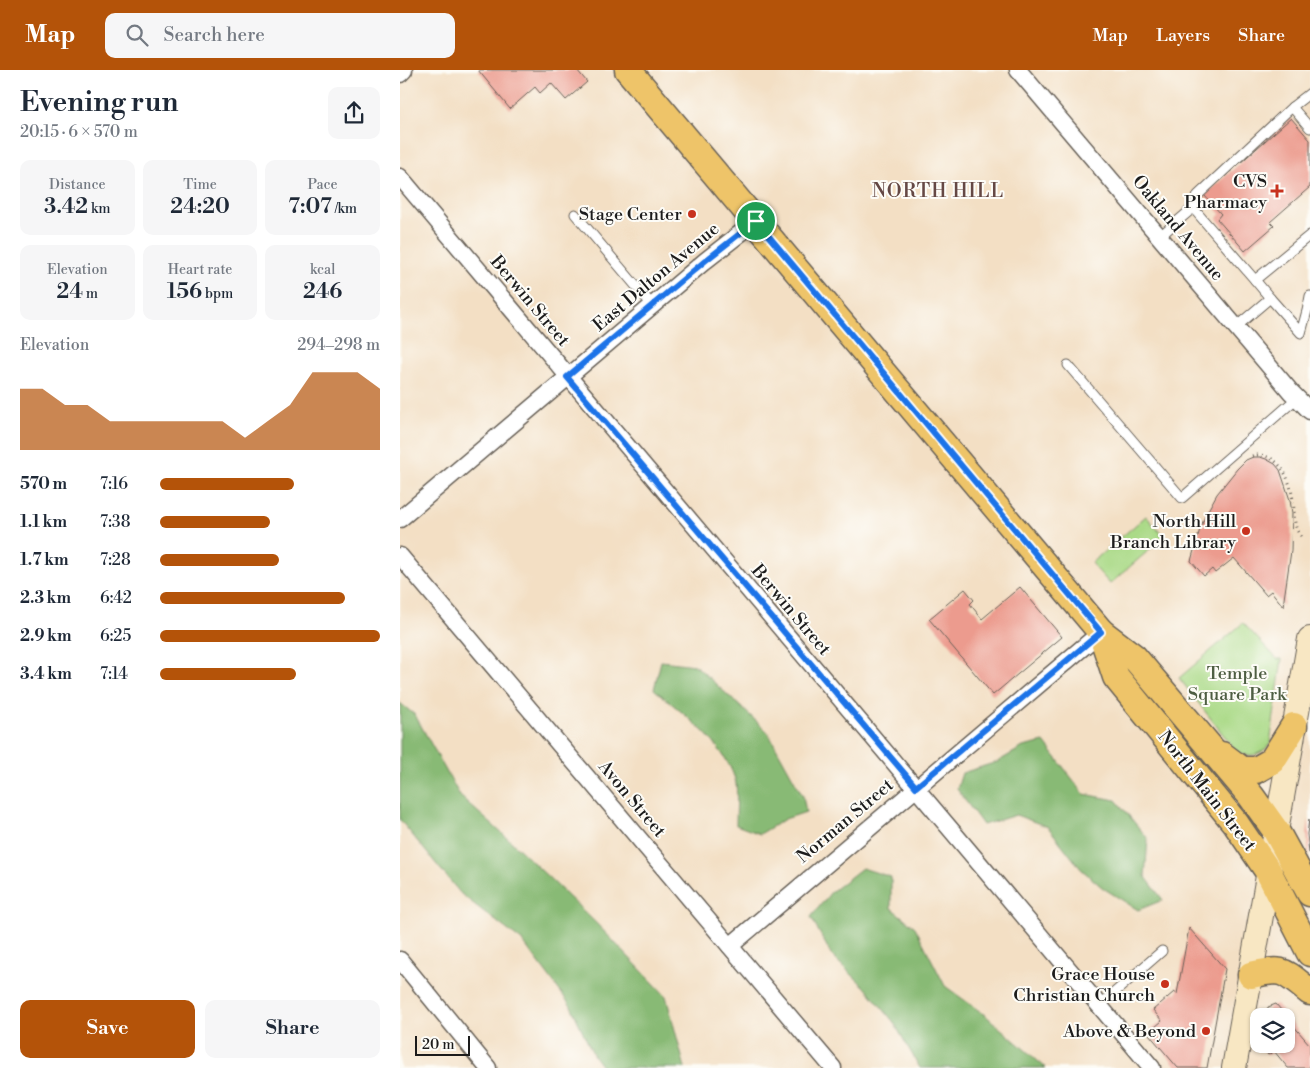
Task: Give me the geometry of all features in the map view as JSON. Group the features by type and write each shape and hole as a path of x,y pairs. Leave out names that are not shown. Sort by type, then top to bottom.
{"main road":[{"name":"North Main Street","path":"628,70 1101,632 1134,657 1251,796 1276,830 1310,893"},
{"name":"North Main Street","path":"1101,632 1116,677 1236,824 1268,872 1310,953"},
{"path":"1238,1064 1268,872 1310,639"},
{"path":"1200,736 1229,762 1242,770 1256,770 1272,761 1294,726"},
{"path":"1251,975 1278,970 1310,992"}],"street":[{"path":"400,74 404,70"},
{"name":"Oakland Avenue","path":"1018,70 1236,327 1310,411"},
{"name":"Berwin Street","path":"400,177 1152,1068"},
{"name":"East Dalton Avenue","path":"400,519 652,305 756,221"},
{"name":"Avon Street","path":"400,556 833,1068"},
{"name":"Norman Street","path":"730,946 1101,632"},
{"path":"400,960 488,1068"}],"lane":[{"path":"1159,237 1193,208 1198,195 1310,92"},
{"path":"1292,107 1310,128"},
{"path":"1193,208 1301,333 1309,307 1310,296"},
{"path":"575,214 652,305"},
{"path":"1255,280 1310,235"},
{"path":"1236,327 1270,298"},
{"path":"1068,365 1182,498 1297,398"},
{"path":"1099,1006 1162,951"}],"path":[{"path":"1246,458 1257,454 1266,456 1274,460 1285,473 1292,496 1295,530 1301,536"}],"green space":[{"path":"1146,516 1164,537 1110,584 1091,563"},
{"name":"Temple Square Park","path":"1243,623 1277,659 1282,659 1270,744 1263,751 1254,755 1245,755 1236,751 1179,678"},
{"path":"661,661 695,665 767,731 803,796 806,812 785,819 760,834 736,825 736,783 729,765 712,740 654,689"},
{"path":"400,703 415,715 460,796 515,845 596,923 666,996 685,1068 603,1068 594,1056 571,1006 523,942 461,894 400,820"},
{"path":"1044,742 1084,794 1116,800 1148,839 1145,876 1163,900 1138,910 1103,888 1081,869 1048,827 1016,815 983,825 957,789 962,773 997,762 1023,747"},
{"path":"862,868 891,877 891,908 915,927 945,986 985,1015 1046,1068 920,1068 893,1021 865,987 832,956 811,917 831,892"}],"building":[{"path":"478,70 577,70 587,82 566,100 551,83 540,93 535,87 510,109"},
{"path":"1291,118 1310,140 1310,187 1270,222 1274,226 1245,251 1217,219 1221,214 1204,195"},
{"name":"North Hill Branch Library","path":"1260,457 1275,464 1280,470 1290,500 1292,513 1291,551 1283,606 1271,591 1266,595 1234,558 1215,573 1212,569 1204,576 1191,561 1200,529 1217,494 1237,469 1246,460"},
{"path":"1020,587 1062,637 993,695 929,619 965,589 974,600 970,604 982,619"},
{"path":"1309,819 1310,853 1307,834"},
{"path":"1189,928 1225,969 1207,1068 1178,1068 1148,1033 1162,1021 1153,1010 1174,992 1177,994"},
{"path":"1276,1004 1279,1008 1268,1008"},
{"path":"1295,1028 1310,1045 1310,1068 1288,1068 1276,1053 1295,1053"}],"place":[{"name":"CVS Pharmacy","path":"1277,191"},
{"name":"Stage Center","path":"692,214"},
{"name":"North Hill Branch Library","path":"1246,531"},
{"name":"Grace House Christian Church","path":"1165,984"},
{"name":"Above & Beyond","path":"1206,1031"}],"district":[{"name":"NORTH HILL","path":"938,191"}],"route":[{"path":"756,221 1101,632 916,787 567,377 705,261 756,221"}]}
